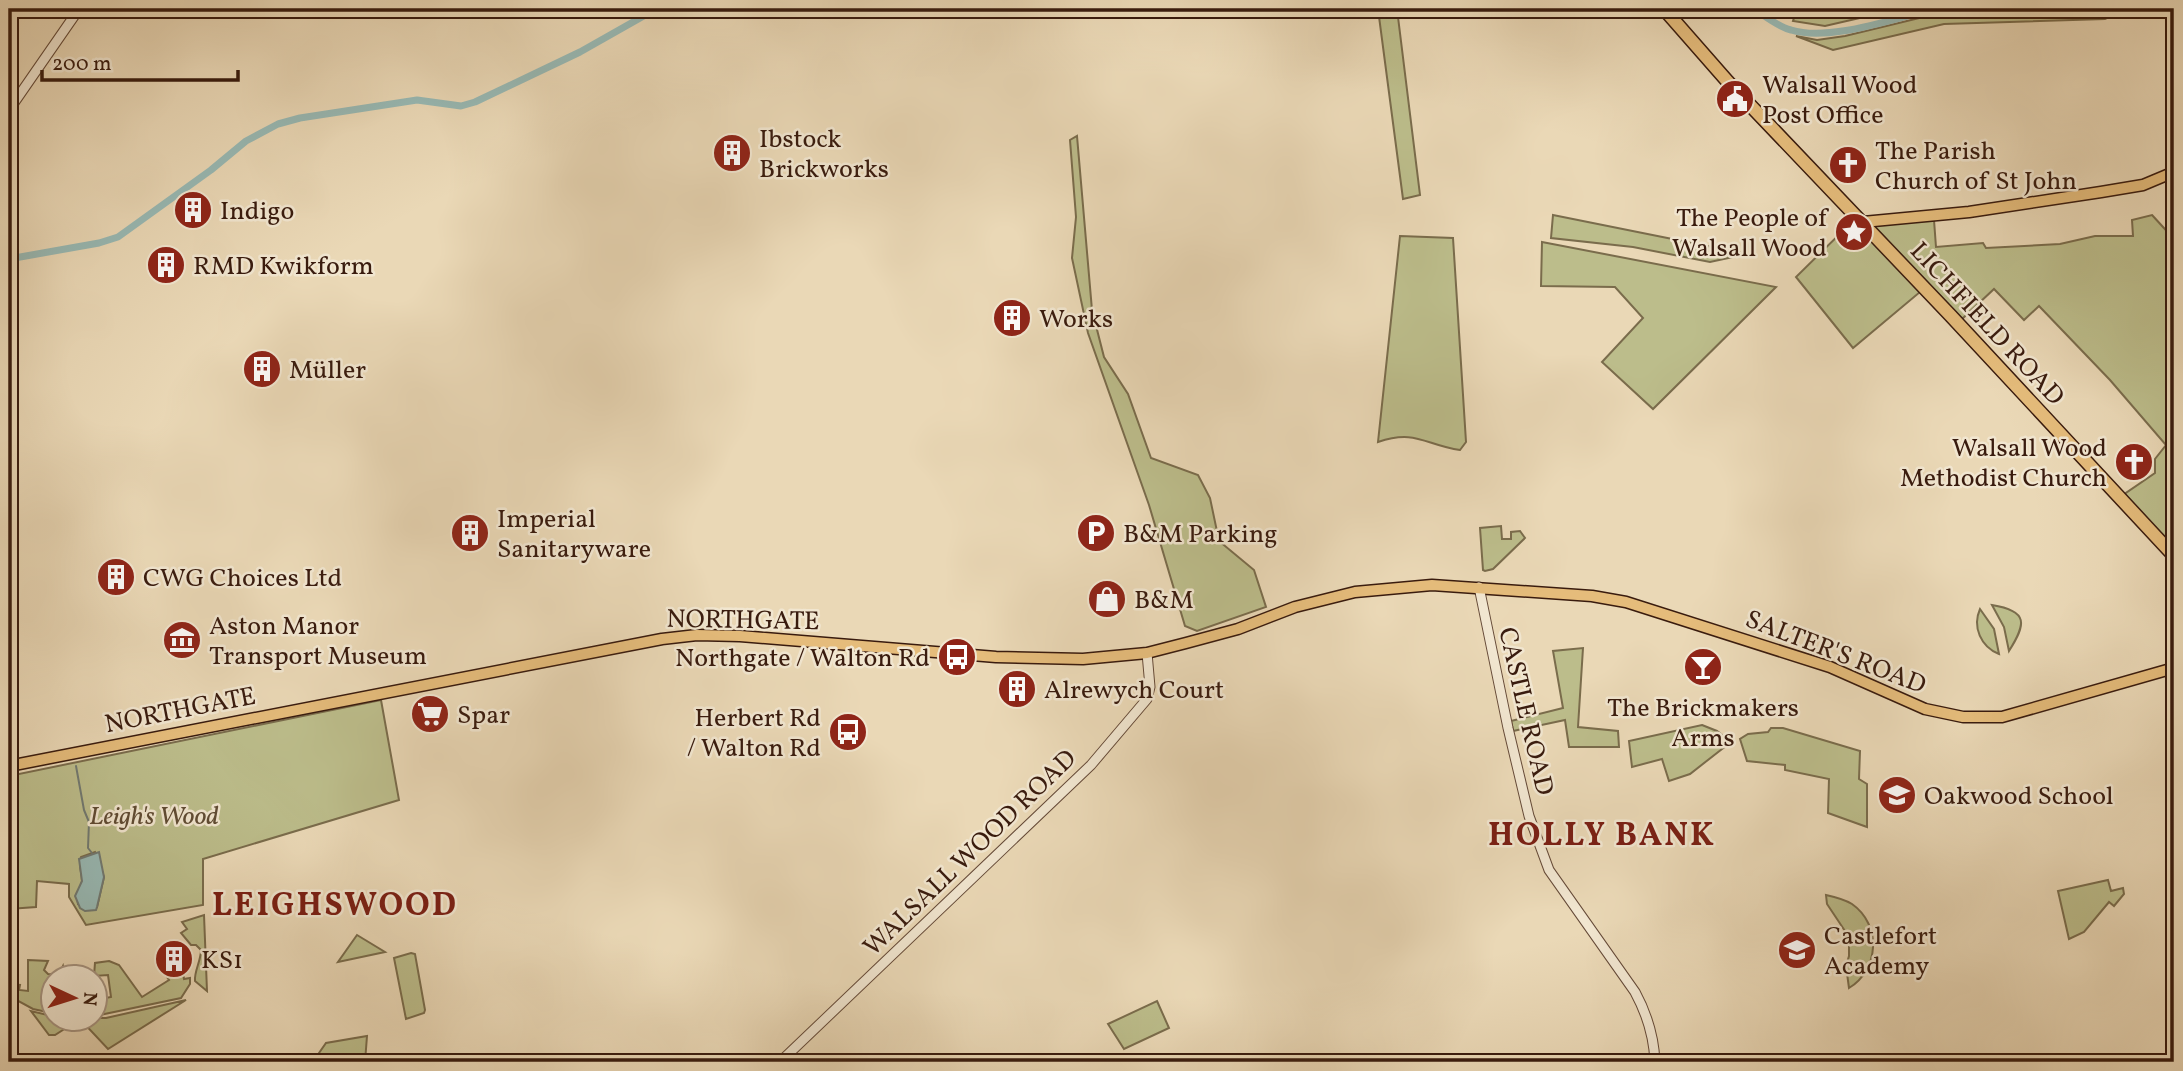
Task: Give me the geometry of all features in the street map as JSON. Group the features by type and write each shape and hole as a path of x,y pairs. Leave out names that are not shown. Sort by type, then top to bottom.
{"highway":[{"name":"LICHFIELD ROAD","path":"1664,9 1728,82 2174,556"}],"main road":[{"path":"1858,218 1969,212 2143,185 2174,172"},
{"name":"NORTHGATE","path":"9,766 618,646 689,636 746,636 1037,659 1083,659 1147,653 1238,629 1295,607 1355,592 1422,585 1479,587"},
{"name":"SALTER'S ROAD","path":"1479,587 1592,596 1626,602 1830,667 1924,709 1963,718 2002,717 2174,668"}],"street":[{"path":"9,110 79,9"},
{"name":"CASTLE ROAD","path":"1479,587 1529,817 1549,870 1643,1006 1654,1045 1654,1062"},
{"name":"WALSALL WOOD ROAD","path":"780,1062 1091,765 1147,699 1150,687 1147,653"}],"green space":[{"path":"1378,9 1397,9 1420,195 1403,199"},
{"path":"1797,9 1899,9 1825,26 1793,21"},
{"path":"1974,9 2125,9 2105,19 1944,24 1833,50 1796,36 1817,40 1845,36 1944,12"},
{"path":"1077,136 1092,310 1104,357 1128,394 1151,458 1198,475 1210,498 1219,541 1254,570 1266,607 1197,631 1185,626 1149,505 1088,333 1072,258 1076,217 1070,140"},
{"path":"1553,215 1747,254 1710,262 1633,247 1551,238"},
{"path":"2152,215 2174,239 2174,535 2168,540 2123,495 2155,473 2155,459 2166,445 2110,380 2039,306 2024,320 1994,289 1962,319 1869,223 1934,220 1936,247 1983,243 1986,248 2060,244 2095,236 2133,236 2132,220"},
{"path":"1855,219 1920,292 1853,348 1796,277"},
{"path":"1400,236 1453,238 1466,442 1460,450 1402,437 1378,442"},
{"path":"1542,242 1776,287 1653,409 1602,362 1643,318 1615,287 1541,286"},
{"path":"1501,526 1502,539 1511,539 1511,532 1520,531 1525,538 1493,569 1485,571 1480,528"},
{"path":"1992,605 2013,611 2021,620 2019,633 2009,651 2004,627"},
{"path":"1980,609 1994,629 1999,654 1987,647 1980,636 1977,623"},
{"path":"1583,648 1578,727 1618,731 1619,747 1569,747 1565,720 1513,731 1511,721 1563,708 1553,651"},
{"name":"Leigh's Wood","path":"381,700 399,800 203,859 203,905 86,925 69,897 69,884 37,881 36,907 9,909 9,776","holes":["95,852 104,877 97,907 78,904 82,881 81,857"]},
{"path":"1702,725 1717,731 1731,742 1690,774 1669,781 1662,759 1632,767 1629,741"},
{"path":"1771,728 1783,728 1860,751 1859,779 1867,784 1867,827 1828,813 1829,779 1785,770 1785,765 1747,761 1740,739 1748,734 1768,732"},
{"path":"2108,880 2111,891 2123,888 2124,894 2114,906 2109,902 2084,932 2069,939 2058,891"},
{"path":"1826,895 1852,904 1862,913 1872,935 1871,959 1859,980 1849,988 1846,966 1849,937 1827,904"},
{"path":"204,915 207,991 195,981 201,950 196,945 191,945 181,933 187,929 182,922"},
{"path":"357,935 385,952 338,962"},
{"path":"415,954 425,1010 424,1013 406,1019 394,958"},
{"path":"28,960 48,961 38,962 38,1010 9,996 9,984 20,985 19,990 28,991"},
{"path":"109,961 119,965 142,997 169,980 165,974 185,963 187,966 182,969 184,979 190,978 190,984 181,998 108,1013 108,998 111,997 108,962 102,962"},
{"path":"186,1000 108,1049 92,1032 108,1032 108,1018"},
{"path":"1157,1001 1169,1028 1124,1049 1108,1024"},
{"path":"367,1036 365,1062 319,1062 319,1053 326,1043"}],"water":[{"path":"99,852 104,877 97,907 96,910 85,911 80,908 75,896 82,881 79,859"}],"waterway":[{"path":"9,259 99,243 118,237 211,170 246,141 278,124 300,118 417,100 461,106 475,102 580,52 656,9"},
{"path":"1754,9 1786,29 1807,33 1843,31 1935,9"},
{"path":"76,766 84,810 89,822 88,848 92,853"}],"place":[{"name":"Walsall Wood Post Office","path":"1735,99"},
{"name":"Ibstock Brickworks","path":"732,153"},
{"name":"The Parish Church of St John","path":"1848,165"},
{"name":"Indigo","path":"193,210"},
{"name":"The People of Walsall Wood","path":"1854,232"},
{"name":"RMD Kwikform","path":"166,265"},
{"name":"Works","path":"1012,318"},
{"name":"Müller","path":"262,369"},
{"name":"Walsall Wood Methodist Church","path":"2134,462"},
{"name":"Imperial Sanitaryware","path":"470,533"},
{"name":"B&M Parking","path":"1096,533"},
{"name":"CWG Choices Ltd","path":"116,577"},
{"name":"B&M","path":"1107,599"},
{"name":"Aston Manor Transport Museum","path":"182,640"},
{"name":"Northgate / Walton Rd","path":"957,657"},
{"name":"The Brickmakers Arms","path":"1703,667"},
{"name":"Alrewych Court","path":"1017,689"},
{"name":"Spar","path":"430,714"},
{"name":"Herbert Rd / Walton Rd","path":"848,732"},
{"name":"Oakwood School","path":"1897,795"},
{"name":"Castlefort Academy","path":"1797,950"},
{"name":"KS1","path":"174,959"}],"district":[{"name":"HOLLY BANK","path":"1602,833"},
{"name":"LEIGHSWOOD","path":"335,903"}]}
